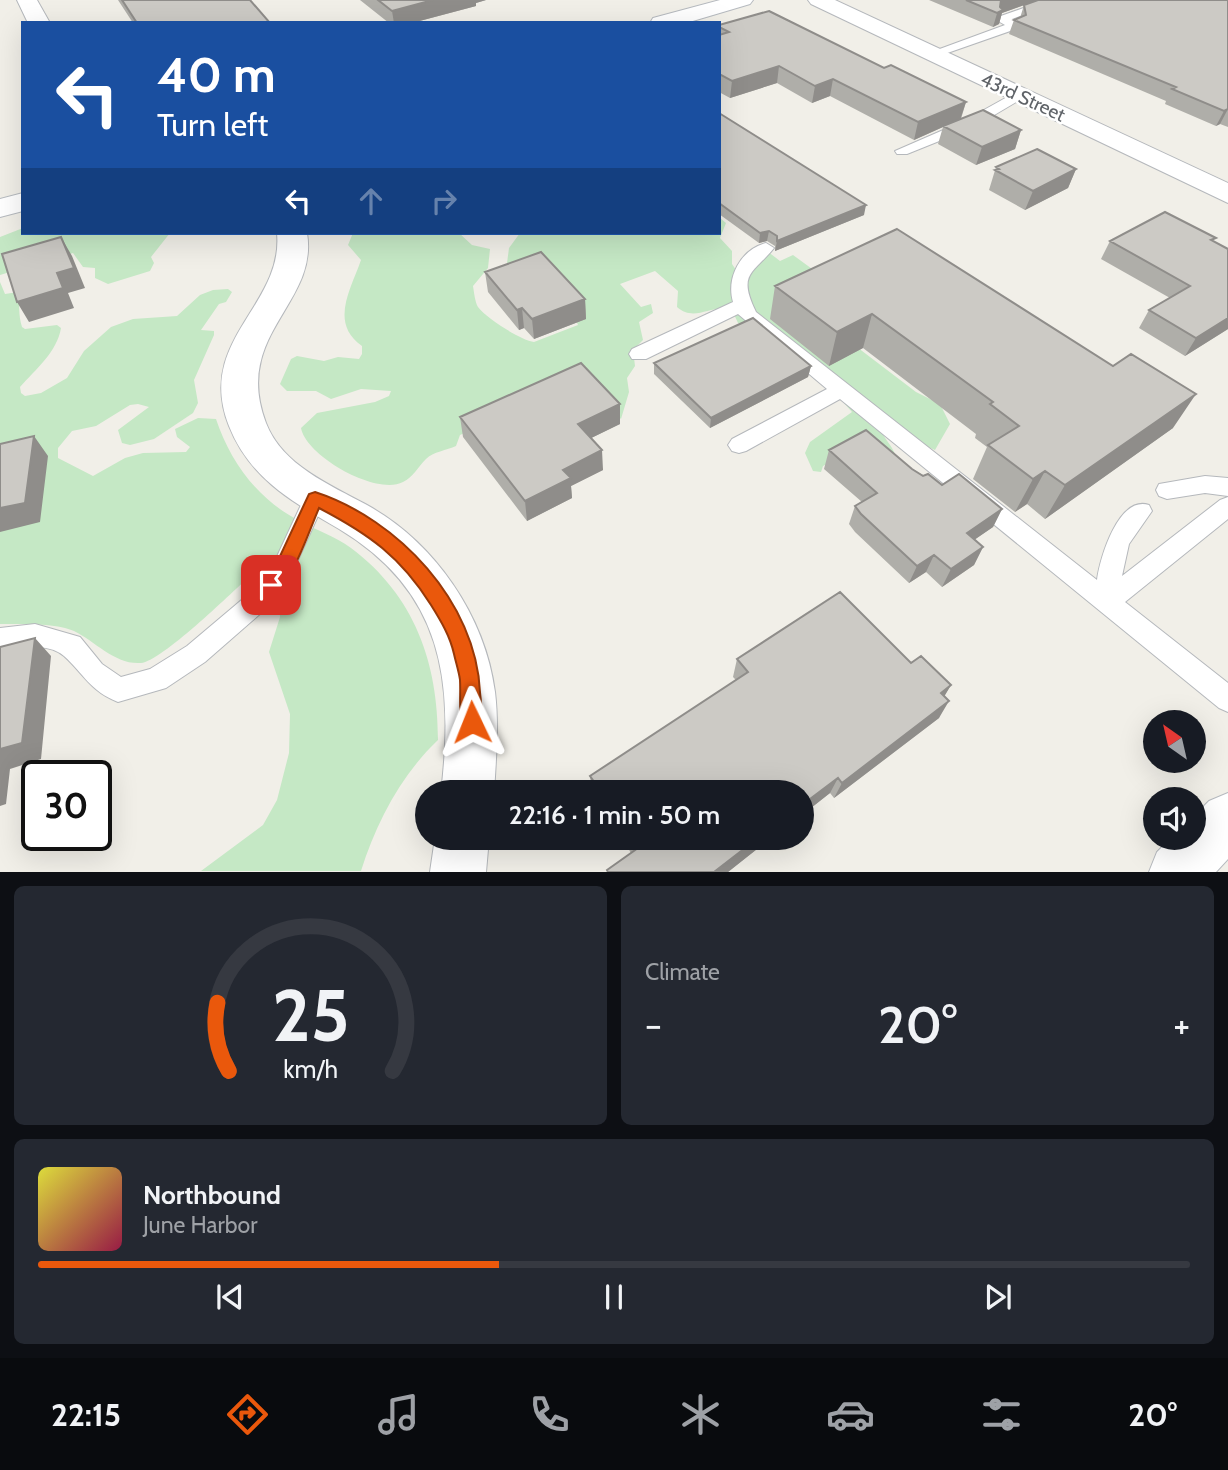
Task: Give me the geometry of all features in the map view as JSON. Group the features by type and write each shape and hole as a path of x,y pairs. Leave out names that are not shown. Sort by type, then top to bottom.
{"street":[{"path":"27,0 39,21"},
{"path":"669,21 743,0"},
{"name":"43rd Street","path":"818,0 1228,194"},
{"path":"0,208 21,203"},
{"path":"292,235 294,249 290,268 247,345 241,368 248,427 288,479 315,498 368,526 397,548 423,576 452,622 463,648 470,678 473,743 469,780"},
{"path":"1177,872 1228,820"},
{"path":"458,872 461,850"}],"lane":[{"path":"932,54 1015,25 1002,19 1057,0"},
{"path":"902,151 969,124 1018,95"},
{"path":"766,248 754,256 738,278 738,294 748,315 1228,699"},
{"path":"639,354 743,305"},
{"path":"739,445 841,390"},
{"path":"1167,491 1184,485 1212,484 1228,487"},
{"path":"0,639 35,635 71,645 93,672 118,691 157,679 196,654 260,599 282,571 315,498"},
{"path":"1108,601 1228,506"},
{"path":"1108,601 1110,565 1121,531 1141,511"}],"green space":[{"path":"721,219 726,223 720,238 732,251 732,264 736,270 767,251 780,261 793,255 834,285 799,303 916,392 940,404 950,424 935,450 879,425 897,463 861,446 823,466 821,472 813,471 805,453 810,442 852,412 836,394 765,333 738,323 732,310 690,313 677,307 678,291 655,271 620,284 641,307 651,304 653,313 639,322 643,340 633,350 635,366 627,378 629,392 621,419 582,380 460,435 456,446 429,457 403,482 391,485 360,478 344,471 315,450 301,428 317,413 375,402 389,396 391,391 361,389 331,399 316,391 287,391 280,384 291,359 297,356 324,361 338,357 359,359 362,354 362,346 352,337 345,316 348,294 361,260 348,245 352,235 461,235 472,245 490,249 488,268 473,286 477,305 482,312 504,328 534,342 578,325 573,313 507,263 509,248 519,235 721,235"},
{"path":"21,229 21,235 168,235 151,257 154,263 150,271 108,284 95,278 95,268 83,267 73,253 0,275 0,237"},
{"path":"0,282 5,294 18,292 22,327 25,329 57,325 61,328 55,345 20,387 25,396 41,393 67,378 84,351 111,327 133,319 177,316 200,295 213,290 228,289 232,292 226,302 219,304 201,330 214,331 214,335 194,380 198,403 193,413 154,439 130,445 122,443 118,430 149,407 130,405 96,426 72,431 58,448 58,458 93,476 125,458 143,453 186,452 190,447 177,437 175,429 198,418 216,419 237,464 258,490 283,511 351,548 392,587 407,610 427,658 437,712 438,740 412,768 391,801 374,835 361,871 201,871 263,825 277,800 289,753 290,714 269,652 280,617 279,602 265,579 249,577 164,651 141,663 132,663 114,656 67,628 38,624 0,624"}],"building":[{"path":"122,0 250,0 268,21 136,21"},
{"path":"378,0 433,0 392,11"},
{"path":"966,0 1001,0 1000,7 1003,10 997,13"},
{"path":"1038,0 1228,0 1228,109 1224,111 1172,89 1176,87 1014,20 1026,15 1024,5"},
{"path":"769,11 884,68 891,65 966,102 918,122 833,79 815,86 779,66 732,81 721,75 721,34 729,32 721,28 721,24"},
{"path":"983,110 1021,130 982,147 943,126"},
{"path":"721,114 866,205 777,241 777,236 769,231 760,233 721,204"},
{"path":"1037,149 1076,169 1033,191 995,170 999,169 996,167"},
{"path":"1165,212 1216,238 1211,240 1228,249 1228,318 1196,338 1149,310 1190,286 1110,241"},
{"path":"897,229 1113,366 1131,354 1196,394 1065,485 1045,471 1033,479 988,445 1019,426 990,404 993,402 872,314 837,332 775,286"},
{"path":"61,237 74,268 57,273 63,288 17,302 2,254"},
{"path":"541,252 585,299 532,319 522,308 517,310 485,272"},
{"path":"753,318 811,366 711,418 654,363"},
{"path":"581,363 620,404 578,424 602,450 563,470 571,478 525,501 460,417"},
{"path":"866,430 923,476 928,474 942,485 959,474 1002,509 967,533 983,547 951,569 934,555 917,566 861,514 855,506 877,493 829,450"},
{"path":"34,436 25,503 0,508 0,444"},
{"path":"840,592 911,663 921,656 951,685 941,693 949,701 842,783 838,778 814,796 814,780 593,780 590,776 748,672 737,659"},
{"path":"35,638 22,743 0,749 0,647"},
{"path":"635,850 742,850 714,872 607,870"}],"route":[{"path":"271,585 282,571 315,498 368,526 397,548 423,576 452,622 463,648 470,678 472,722"}]}
